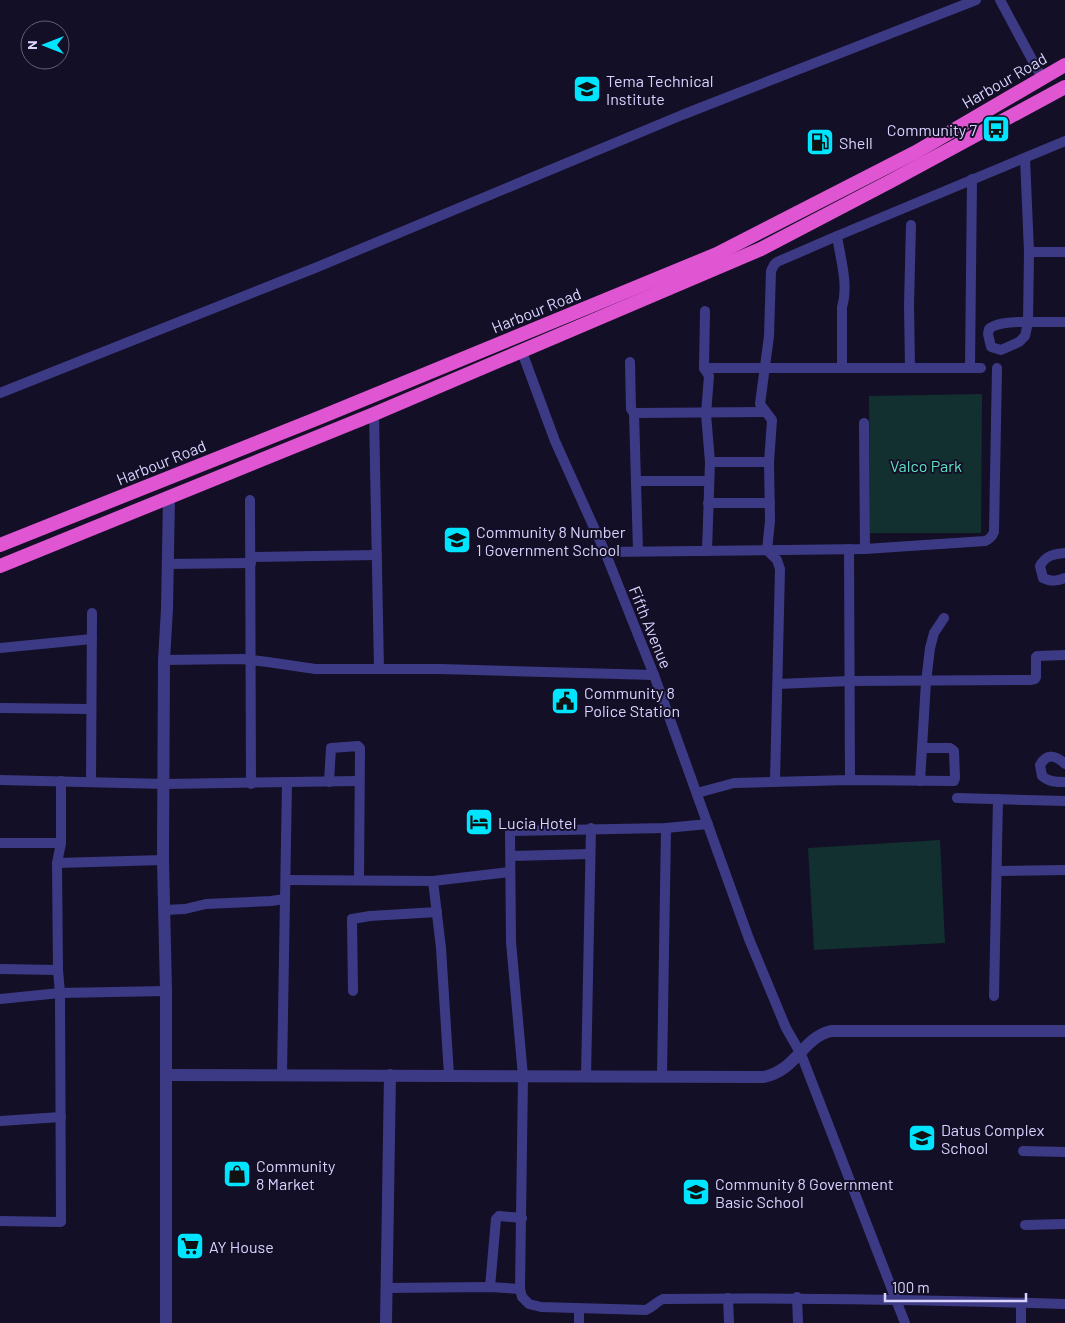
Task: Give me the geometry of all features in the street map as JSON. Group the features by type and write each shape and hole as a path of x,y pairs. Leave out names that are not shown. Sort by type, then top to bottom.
{"highway":[{"name":"Harbour Road","path":"0,545 312,420 717,254 916,152 1065,65"},
{"name":"Harbour Road","path":"0,566 374,414 762,249 1065,87"}],"street":[{"path":"0,393 315,268 682,115 976,0"},
{"path":"1000,0 1042,78"},
{"path":"775,781 780,569 777,560 767,550 772,420 760,404 769,336 772,268 777,262 1065,141"},
{"path":"1025,158 1029,252 1028,323 1065,322"},
{"path":"970,367 972,179"},
{"path":"910,368 911,225"},
{"path":"837,236 844,283 841,317 842,368"},
{"path":"1029,252 1065,252"},
{"path":"705,311 704,368 709,376 706,414 710,462 707,551"},
{"name":"Fifth Avenue","path":"522,352 555,441 604,552 654,675 749,939 786,1028 801,1054 905,1323"},
{"path":"630,362 631,409 634,413 637,481 638,551"},
{"path":"704,368 982,368"},
{"path":"604,552 865,549 985,542 992,537 994,532 997,368"},
{"path":"634,413 706,414 765,412"},
{"path":"374,414 379,669"},
{"path":"864,423 865,549"},
{"path":"710,462 770,462"},
{"path":"637,481 709,481"},
{"path":"166,1323 164,660 169,497"},
{"path":"250,500 251,784"},
{"path":"708,503 770,503"},
{"path":"849,549 850,780"},
{"path":"1065,553 1052,554 1044,559 1040,566 1044,578 1049,581 1058,581 1065,578"},
{"path":"167,564 377,555"},
{"path":"92,613 92,782"},
{"path":"920,781 930,648 934,633 944,618"},
{"path":"0,648 92,639"},
{"path":"778,684 849,681 1033,680 1036,677 1036,656 1065,655"},
{"path":"164,660 251,660 315,669 654,675"},
{"path":"0,708 91,709"},
{"path":"329,782 331,748 355,746 360,748 359,880"},
{"path":"697,793 725,784 775,781 951,782 955,778 954,751 952,749 922,748"},
{"path":"1065,764 1057,757 1046,757 1040,765 1040,771 1047,780 1065,782"},
{"path":"0,780 164,784 359,782"},
{"path":"0,1221 61,1222 60,993 57,863 61,843 61,781"},
{"path":"282,1074 287,783"},
{"path":"957,798 1065,800"},
{"path":"994,996 998,799"},
{"path":"708,824 666,828 510,831 511,942 523,1076 520,1289 522,1297 529,1304 541,1307 646,1310 653,1308 657,1302 663,1299 797,1297 1065,1304"},
{"path":"586,1077 591,828"},
{"path":"662,1076 666,828"},
{"path":"0,843 61,843"},
{"path":"511,856 590,854"},
{"path":"57,863 164,860"},
{"path":"997,871 1065,870"},
{"path":"286,880 433,881 510,872"},
{"path":"433,881 449,1076"},
{"path":"165,910 185,909 206,904 286,899"},
{"path":"353,992 352,919 370,916 437,912"},
{"path":"0,969 58,970"},
{"path":"0,999 60,993 166,990"},
{"path":"166,1075 390,1074 449,1076 764,1077 785,1069 814,1038 831,1031 1065,1031 1065,1023"},
{"path":"386,1323 390,1074"},
{"path":"0,1122 61,1117"},
{"path":"1023,1151 1065,1152"},
{"path":"490,1287 496,1219 499,1216 522,1218"},
{"path":"1025,1225 1065,1224"},
{"path":"386,1288 490,1287 520,1289"},
{"path":"797,1297 798,1323"},
{"path":"728,1298 729,1323"},
{"path":"1021,1303 1021,1323"},
{"path":"579,1309 579,1323"}],"green space":[{"name":"Valco Park","path":"982,394 981,533 870,533 869,396"},
{"path":"940,840 945,943 814,950 808,848"}],"place":[{"name":"Tema Technical Institute","path":"587,89"},
{"name":"Community 7","path":"996,129"},
{"name":"Shell","path":"820,142"},
{"name":"Community 8 Number 1 Government School","path":"457,540"},
{"name":"Community 8 Police Station","path":"565,701"},
{"name":"Lucia Hotel","path":"479,822"},
{"name":"Datus Complex School","path":"922,1138"},
{"name":"Community 8 Market","path":"237,1174"},
{"name":"Community 8 Government Basic School","path":"696,1192"},
{"name":"AY House","path":"190,1246"}]}
